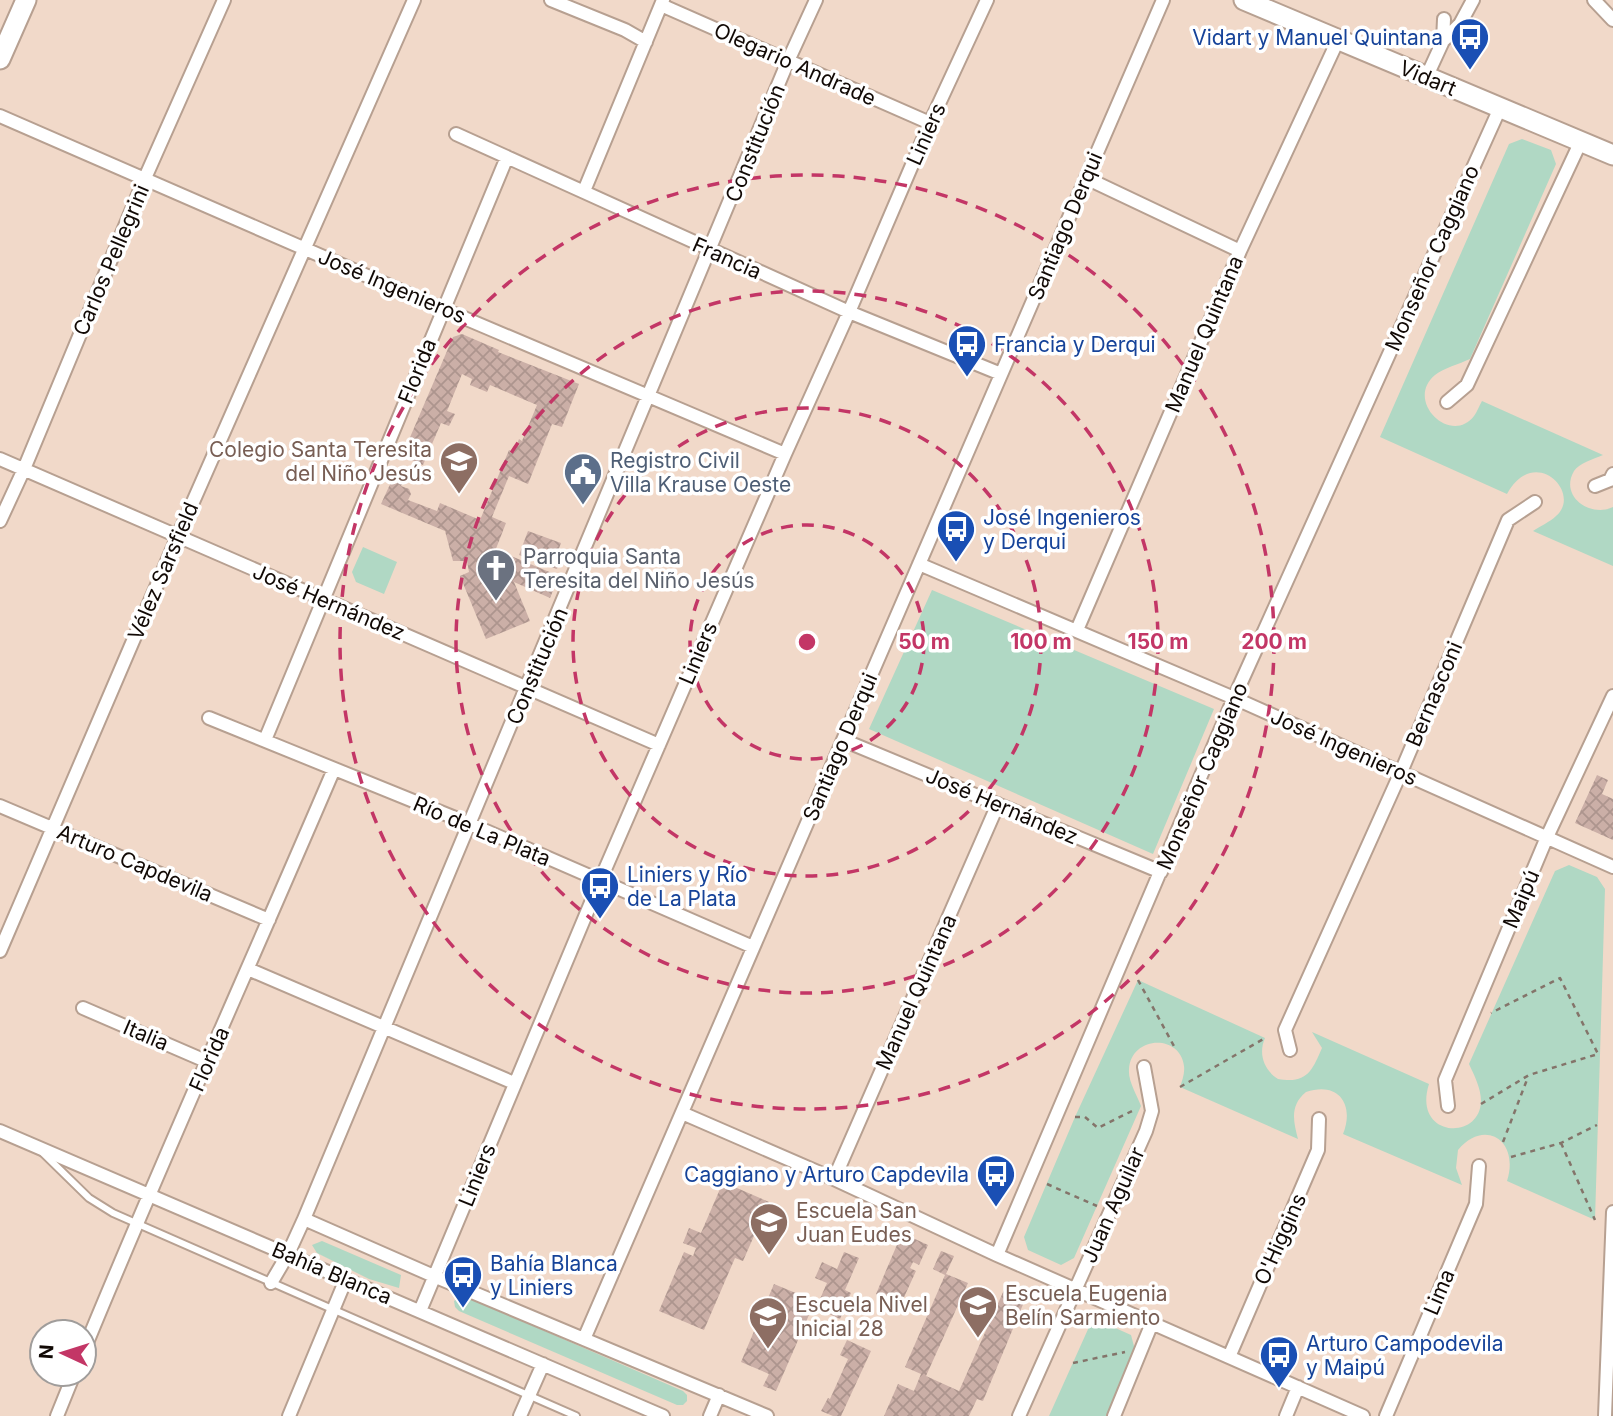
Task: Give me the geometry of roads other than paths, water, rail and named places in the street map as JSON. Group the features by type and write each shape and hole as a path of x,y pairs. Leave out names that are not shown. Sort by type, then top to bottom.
{"street":[{"path":"0,59 26,0"},
{"name":"Carlos Pellegrini","path":"0,521 145,178 224,0"},
{"name":"Vélez Sarsfield","path":"0,951 178,536 414,0"},
{"path":"551,0 625,30 646,42"},
{"name":"Constitución","path":"271,1283 304,1219 816,0"},
{"name":"Liniers","path":"420,1311 600,881 986,0"},
{"name":"Santiago Derqui","path":"584,1339 1163,0"},
{"name":"Vidart","path":"1244,0 1613,155"},
{"path":"1426,78 1444,41 1460,24 1473,0"},
{"path":"1594,0 1613,20"},
{"path":"583,191 662,3"},
{"name":"Olegario Andrade","path":"662,3 930,123"},
{"path":"1444,19 1444,41"},
{"name":"Manuel Quintana","path":"1077,630 1240,251 1338,40"},
{"name":"Monseñor Caggiano","path":"998,1255 1234,698 1500,108"},
{"name":"José Ingenieros","path":"0,116 785,454"},
{"name":"Francia","path":"456,134 849,313 1002,374"},
{"path":"1447,402 1468,385 1581,141"},
{"name":"Florida","path":"265,740 507,157"},
{"path":"1086,178 1240,251"},
{"name":"José Hernández","path":"0,459 659,745"},
{"path":"1595,486 1611,480 1613,474"},
{"name":"Bernasconi","path":"1290,1050 1285,1030 1401,772 1508,520 1535,502"},
{"name":"José Ingenieros","path":"919,564 1234,698 1613,867"},
{"name":"Maipú","path":"1448,1106 1445,1080 1547,837 1613,696"},
{"name":"Río de La Plata","path":"209,718 470,824 753,947"},
{"name":"José Hernández","path":"843,740 1161,872"},
{"name":"Florida","path":"97,1318 148,1194 334,769"},
{"name":"Manuel Quintana","path":"834,1179 998,804"},
{"name":"Arturo Capdevila","path":"0,806 269,920"},
{"path":"248,969 514,1083"},
{"name":"Italia","path":"83,1009 208,1062"},
{"name":"Juan Aguilar","path":"1019,1416 1146,1131 1152,1111 1144,1067"},
{"path":"682,1113 1363,1416"},
{"name":"O'Higgins","path":"1229,1357 1318,1150 1320,1119"},
{"name":"Bahía Blanca","path":"0,1131 663,1416"},
{"name":"Lima","path":"1386,1416 1476,1204 1479,1166"},
{"path":"1605,1416 1613,1212"},
{"name":"Bahía Blanca","path":"304,1219 767,1416"},
{"path":"289,1416 346,1279"},
{"path":"1114,1416 1152,1323"},
{"path":"520,1416 543,1364"},
{"path":"1286,1416 1298,1387"},
{"path":"57,1416 68,1388"},
{"path":"710,1416 719,1395"}],"lane":[{"path":"37,1147 89,1198 136,1224 576,1416"}],"place":[{"name":"Vidart y Manuel Quintana","path":"1470,71"},
{"name":"Francia y Derqui","path":"967,378"},
{"name":"Colegio Santa Teresita del Niño Jesús","path":"459,495"},
{"name":"Registro Civil Villa Krause Oeste","path":"583,506"},
{"name":"José Ingenieros y Derqui","path":"956,563"},
{"name":"Parroquia Santa Teresita del Niño Jesús","path":"496,602"},
{"name":"Liniers y Río de La Plata","path":"600,920"},
{"name":"Caggiano y Arturo Capdevila","path":"996,1208"},
{"name":"Escuela San Juan Eudes","path":"769,1256"},
{"name":"Bahía Blanca y Liniers","path":"463,1309"},
{"name":"Escuela Eugenia Belín Sarmiento","path":"978,1339"},
{"name":"Escuela Nivel Inicial 28","path":"768,1350"},
{"name":"Arturo Campodevila y Maipú","path":"1279,1389"}]}
